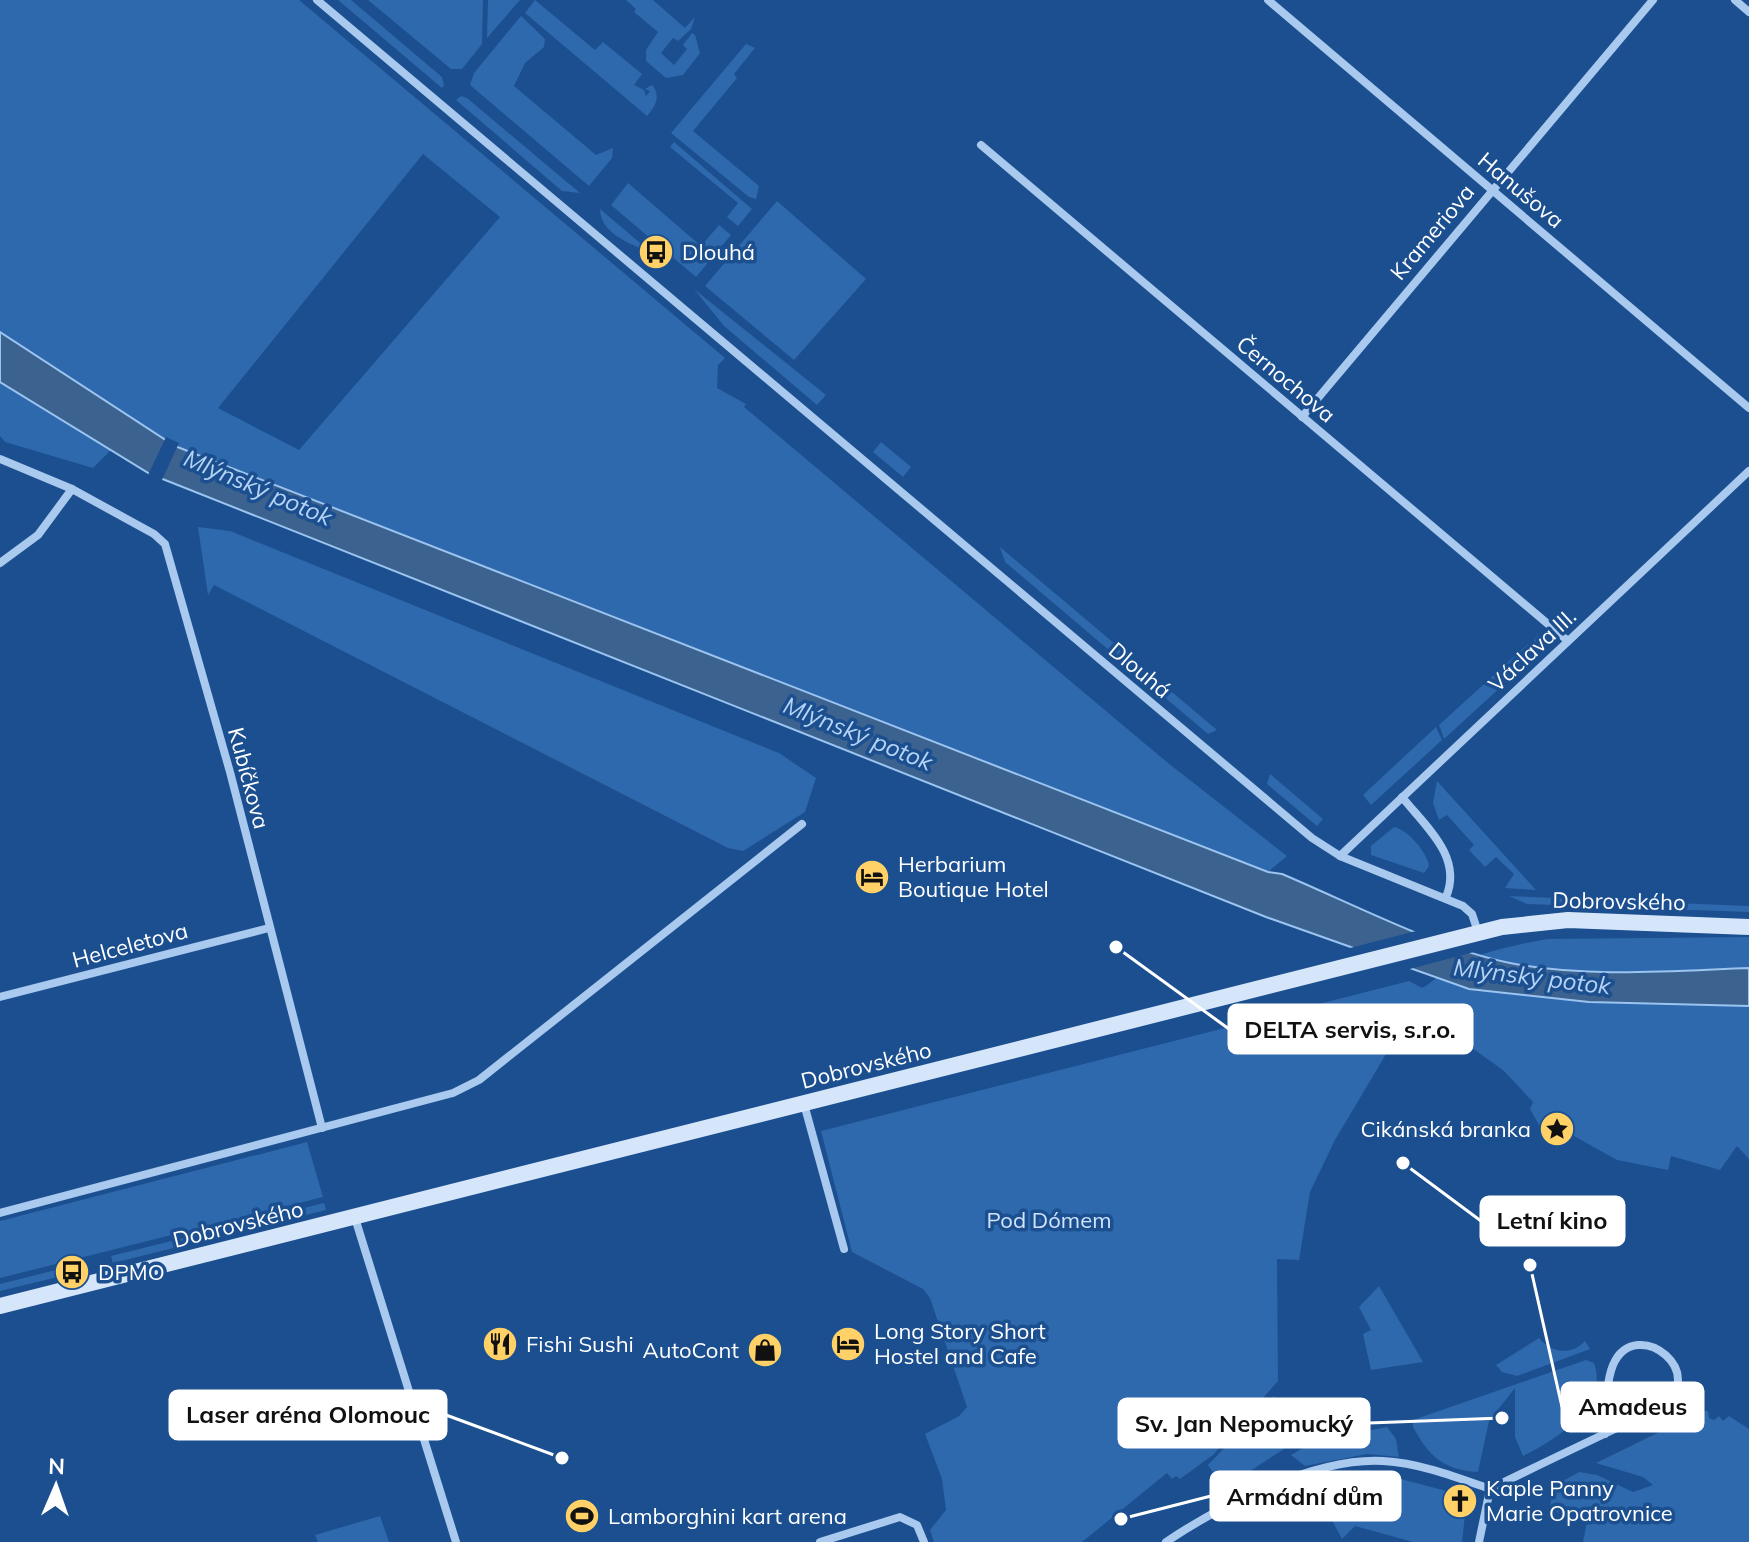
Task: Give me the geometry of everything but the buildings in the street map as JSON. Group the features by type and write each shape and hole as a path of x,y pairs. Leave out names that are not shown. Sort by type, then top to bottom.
{"main road":[{"name":"Dobrovského","path":"0,1306 1479,933 1568,920 1749,927"}],"street":[{"name":"Dlouhá","path":"317,0 1312,838 1340,856 1446,897 1472,914 1479,933"},
{"name":"Hanušova","path":"1268,0 1749,408"},
{"name":"Krameriova","path":"1302,417 1653,0"},
{"path":"1735,0 1749,12"},
{"name":"Černochova","path":"981,145 1568,641"},
{"name":"Kubíčkova","path":"0,459 72,489 154,534 168,550 322,1128"},
{"name":"Václava III.","path":"1340,856 1749,471"},
{"path":"0,563 38,535 72,489"},
{"path":"1402,797 1443,848 1451,865 1453,882 1446,897"},
{"path":"0,1213 439,1098 479,1080 802,824"},
{"name":"Helceletova","path":"0,997 269,928"},
{"path":"804,1103 844,1249"},
{"path":"355,1218 456,1542"},
{"path":"1166,1542 1239,1501 1322,1470 1368,1461 1406,1464 1490,1489 1605,1434 1670,1400 1677,1373 1663,1351 1644,1345 1634,1347 1617,1359 1611,1373 1605,1434"},
{"path":"1479,1542 1490,1489"},
{"path":"820,1542 900,1517 917,1525 924,1542"}],"green space":[{"path":"0,0 299,0 725,358 718,365 717,388 746,404 744,407 1168,763 1287,856 1268,872 165,441 0,332","holes":["423,154 500,217 299,450 218,408"]},
{"path":"338,0 351,0 442,77 442,88"},
{"path":"368,0 483,0 482,44 462,69 451,69"},
{"path":"488,0 520,0 487,38"},
{"path":"535,0 595,50 603,42 642,74 634,85 644,90 646,96 650,91 645,89 652,85 657,97 647,116 525,13"},
{"path":"626,0 653,0 685,28 695,17 691,29 678,41 673,38 661,53 674,65 687,49 683,45 692,33 695,35 700,53 683,75 666,78 646,61 646,50 658,32 634,12 636,9"},
{"path":"521,16 545,39 544,47 525,63 514,86 596,155 613,148 612,158 589,186 470,85 474,73"},
{"path":"746,44 755,48 734,74 737,78 693,131 759,186 756,199 749,197 671,133"},
{"path":"461,96 580,193 562,191 456,100"},
{"path":"674,142 752,209 738,226 727,217 738,203 670,147"},
{"path":"628,183 701,246 719,225 731,235 696,277 611,205"},
{"path":"777,201 866,279 794,360 705,286"},
{"path":"600,209 652,253 611,232 601,218"},
{"path":"694,289 826,395 817,405 724,326"},
{"path":"0,382 111,450 93,468 5,442 0,436"},
{"path":"881,442 911,467 903,477 873,452"},
{"path":"198,527 230,531 779,753 816,778 805,812 743,851 728,848 214,585 208,595"},
{"path":"1000,547 1217,730 1208,734 1005,562"},
{"path":"1538,634 1541,642 1537,654 1444,739 1439,725 1528,644 1531,646"},
{"path":"1436,727 1442,740 1371,805 1363,795"},
{"path":"1270,774 1323,819 1317,826 1267,784"},
{"path":"1437,781 1536,890 1505,888 1514,874 1496,857 1485,867 1469,850 1474,845 1447,815 1439,820 1433,803"},
{"path":"1394,827 1405,832 1420,848 1429,866 1424,873 1371,855 1371,846"},
{"path":"1509,896 1749,906 1749,912 1527,904"},
{"name":"Pod Dómem","path":"1749,937 1749,1159 1737,1146 1720,1170 1671,1156 1668,1170 1617,1160 1556,1126 1543,1132 1530,1109 1533,1102 1503,1070 1414,1007 1335,1140 1310,1192 1299,1260 1277,1259 1278,1381 1213,1455 1180,1479 1176,1476 1172,1479 1167,1473 1082,1542 934,1542 930,1530 946,1510 942,1479 925,1434 959,1416 967,1407 930,1298 923,1289 852,1252 821,1131 1409,981 1422,988 1450,966 1522,944 1547,939"},
{"path":"307,1142 323,1197 0,1278 0,1221"},
{"path":"324,1203 326,1210 113,1263 111,1256"},
{"path":"60,1269 62,1276 0,1291 0,1284"},
{"path":"1379,1286 1423,1362 1371,1370 1363,1334 1371,1330 1359,1307"},
{"path":"1539,1338 1550,1347 1562,1351 1574,1349 1585,1341 1590,1349 1517,1376 1502,1372 1496,1365"},
{"path":"1586,1360 1594,1363 1597,1379 1587,1407 1563,1431 1523,1456 1515,1437 1515,1388 1489,1421 1478,1472 1455,1468 1438,1460 1413,1427 1413,1420"},
{"path":"1274,1396 1295,1421 1297,1435 1293,1443 1224,1488 1208,1465"},
{"path":"1696,1401 1704,1405 1701,1411 1708,1411 1709,1418 1714,1420 1719,1416 1723,1421 1729,1416 1749,1429 1749,1542 1583,1542 1588,1517 1549,1511 1554,1486 1579,1472 1597,1475 1633,1492 1653,1485 1643,1477 1596,1463 1688,1418 1695,1426"},
{"path":"1387,1427 1396,1439 1399,1457 1367,1454 1305,1466 1291,1455 1315,1441"},
{"path":"1367,1470 1450,1492 1448,1500 1455,1513 1465,1515 1462,1542 1413,1542 1355,1526 1342,1539 1320,1498 1340,1489 1338,1480"},
{"path":"380,1516 389,1542 318,1542 315,1535"}],"water":[{"name":"Mlýnský potok","path":"0,332 175,446 1268,872 1282,874 1425,936 1510,963 1569,971 1749,968 1749,1006 1589,1002 1469,989 1266,917 150,474 0,382"}],"pier":[{"path":"166,437 179,443 161,482 147,477"},
{"path":"1420,930 1474,952 1406,970 1346,949"}],"place":[{"name":"Dlouhá","path":"656,252"},
{"name":"Herbarium Boutique Hotel","path":"872,877"},
{"name":"DELTA servis, s.r.o.","path":"1116,947"},
{"name":"Cikánská branka","path":"1557,1129"},
{"name":"Letní kino","path":"1403,1163"},
{"name":"Amadeus","path":"1530,1265"},
{"name":"DPMO","path":"72,1272"},
{"name":"Fishi Sushi","path":"500,1344"},
{"name":"Long Story Short Hostel and Cafe","path":"848,1344"},
{"name":"AutoCont","path":"765,1350"},
{"name":"Sv. Jan Nepomucký","path":"1502,1418"},
{"name":"Laser aréna Olomouc","path":"562,1458"},
{"name":"Kaple Panny Marie Opatrovnice","path":"1460,1501"},
{"name":"Lamborghini kart arena","path":"582,1516"},
{"name":"Armádní dům","path":"1121,1519"}]}
